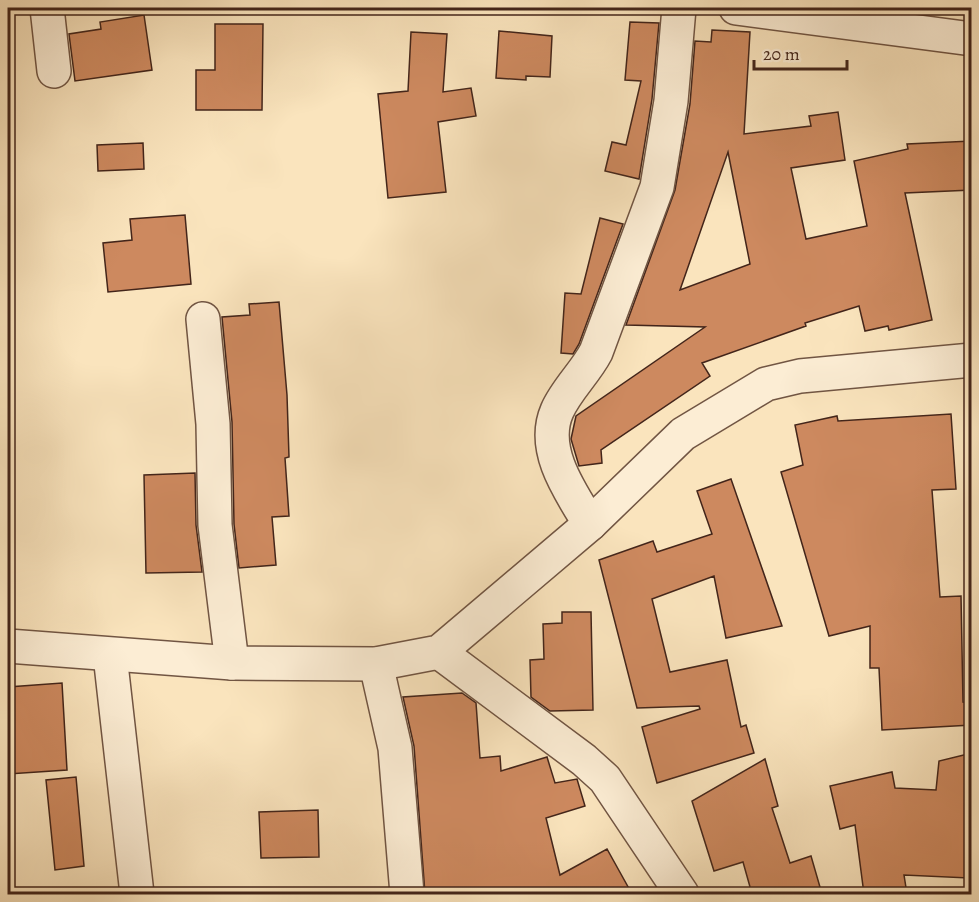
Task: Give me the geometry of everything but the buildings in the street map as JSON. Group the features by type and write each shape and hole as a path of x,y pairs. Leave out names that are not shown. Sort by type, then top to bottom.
{"street":[{"path":"47,8 54,71"},
{"path":"590,524 562,479 556,457 555,420 558,409 596,352 657,187 671,101 679,8"},
{"path":"736,8 972,39"},
{"path":"203,319 213,424 215,525 232,663"},
{"path":"8,646 232,663 376,664 439,652 590,524 683,434 766,384 800,376 972,360"},
{"path":"439,652 584,760 605,779 682,894"},
{"path":"110,655 136,894"},
{"path":"376,664 395,748 407,894"}]}
